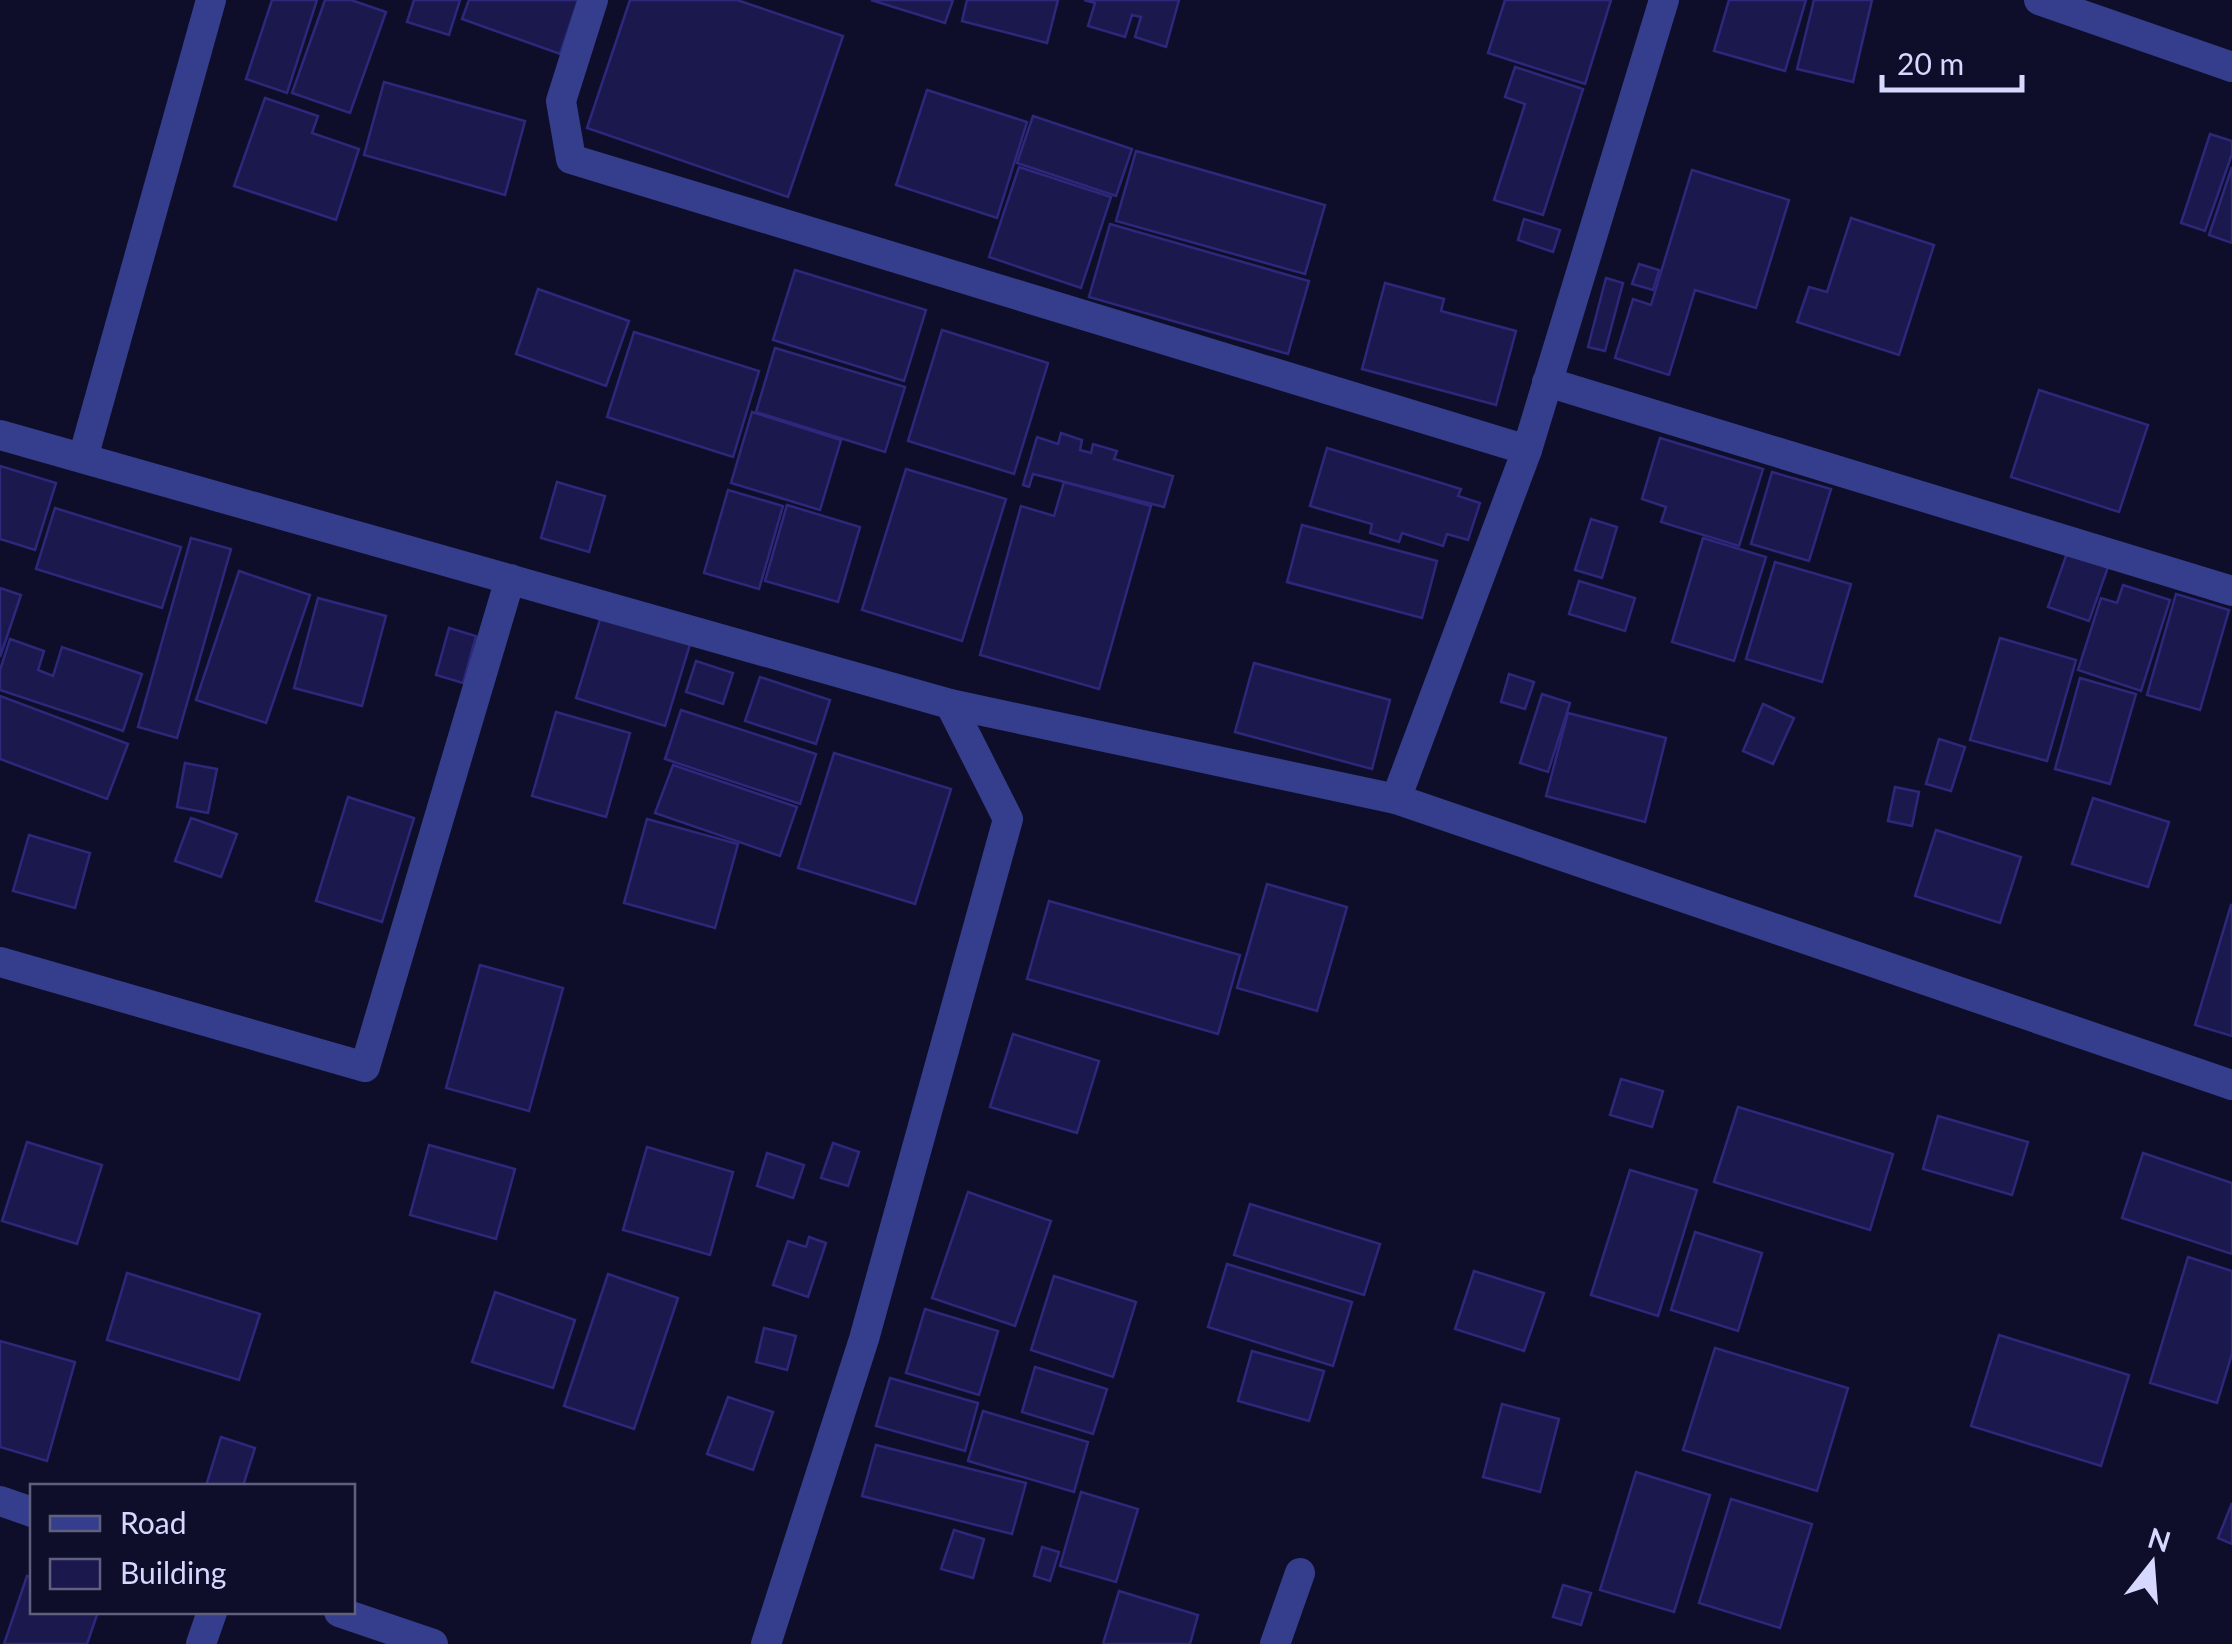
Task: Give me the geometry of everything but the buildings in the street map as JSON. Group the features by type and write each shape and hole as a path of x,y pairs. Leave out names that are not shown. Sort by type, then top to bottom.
{"street":[{"path":"83,458 212,0"},
{"path":"593,0 561,101 571,159 1526,450"},
{"path":"1396,799 1526,450 1664,0"},
{"path":"2039,0 2232,67"},
{"path":"1547,382 2232,591"},
{"path":"0,435 950,704 1396,799 2232,1085"},
{"path":"0,962 365,1066 510,579"},
{"path":"766,1644 864,1339 1008,819 950,704"},
{"path":"0,1501 30,1511"},
{"path":"1275,1644 1300,1573"},
{"path":"201,1644 211,1614"},
{"path":"345,1614 433,1644"}]}
